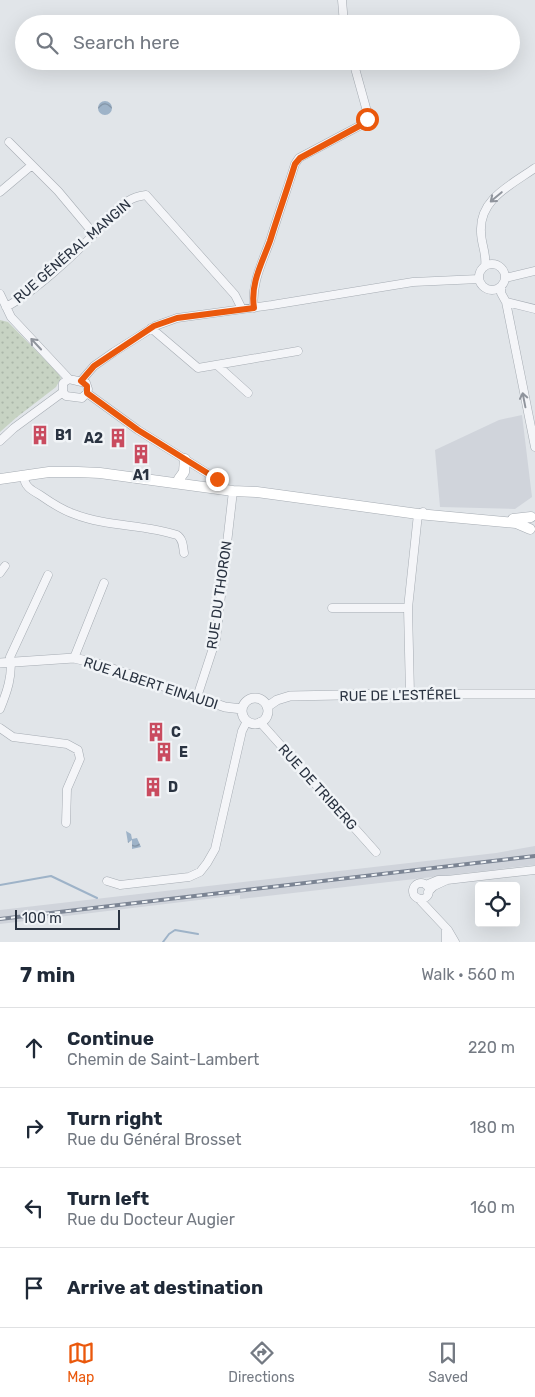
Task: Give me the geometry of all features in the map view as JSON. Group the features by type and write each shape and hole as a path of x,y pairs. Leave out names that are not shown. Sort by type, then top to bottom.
{"main road":[{"path":"179,479 184,472 185,459"},
{"path":"0,474 22,469 71,468 179,479 228,488 257,488 519,519 533,515 533,532"},
{"path":"0,479 49,472 100,473 418,514 513,522 524,525 533,532"}],"street":[{"path":"342,0 343,15"},
{"path":"254,308 254,288 258,271 266,253 295,164 306,154 363,124 367,119 368,115 356,70"},
{"path":"9,142 58,191 94,234"},
{"path":"0,192 32,165"},
{"path":"501,287 491,290 485,289 479,279 479,274 485,266 486,256 481,235 480,219 490,201 535,168"},
{"name":"RUE GÉNÉRAL MANGIN","path":"69,379 11,318 6,307 49,275 94,234 126,201 138,196 146,195 235,295 242,309"},
{"path":"485,266 489,264 499,266 504,274 505,278 501,287 501,293 506,302 518,371 535,447"},
{"path":"505,278 535,271"},
{"path":"81,381 94,366 151,328 177,318 254,308 413,282 479,279"},
{"path":"0,294 6,307"},
{"path":"506,302 535,309"},
{"path":"151,328 198,368 298,351"},
{"path":"217,365 248,393"},
{"path":"69,379 81,381 87,386 87,393 82,398 66,396 63,392 63,383 69,379"},
{"path":"0,441 14,428 63,392"},
{"path":"87,393 138,430 220,481 228,488"},
{"path":"24,476 25,484 32,490 74,514 90,519 177,535 183,542 184,553"},
{"name":"RUE DU THORON","path":"197,697 216,638 228,488"},
{"path":"410,694 408,608 418,514 448,511"},
{"path":"0,573 5,566"},
{"path":"0,709 9,684 10,657 48,575"},
{"path":"74,658 104,583"},
{"path":"332,608 408,608"},
{"name":"RUE ALBERT EINAUDI","path":"0,663 74,658 95,663 225,707 242,709"},
{"name":"RUE DE L'ESTÉREL","path":"267,707 277,700 290,696 535,694"},
{"path":"255,698 263,701 267,707 266,716 260,722 254,724 247,720 242,713 242,709 247,701 255,698"},
{"path":"107,881 120,885 189,878 200,872 215,849 242,731 247,720"},
{"name":"RUE DE TRIBERG","path":"260,722 376,852"},
{"path":"0,728 13,737 67,744 78,750 80,759 67,789 66,823"},
{"path":"418,898 423,898 427,891 447,880 535,870"},
{"path":"429,910 427,891 421,883 414,886 413,893 423,906 446,928 455,942"},
{"path":"446,928 446,942"}],"shaded area":[{"path":"522,415 532,497 515,509 440,507 435,450 499,420"},
{"path":"535,846 535,865 240,899 240,895 0,924 0,910 496,853"}],"green space":[{"path":"0,320 8,322 61,378 56,387 0,432"}],"water":[{"path":"105,101 110,103 112,108 110,113 105,115 100,113 98,108 100,103"},
{"path":"126,831 131,834 132,839 137,838 141,847 132,849 132,840 128,843"}],"waterway":[{"path":"0,885 51,876 97,898"},
{"path":"163,942 175,930 198,934"}],"railway":[{"path":"0,919 535,856"}],"place":[{"name":"B1","path":"40,435"},
{"name":"A2","path":"118,438"},
{"name":"A1","path":"141,454"},
{"name":"C","path":"156,732"},
{"name":"E","path":"164,752"},
{"name":"D","path":"153,787"}],"route":[{"path":"217,479 138,430 87,393 86,384 81,381 94,366 154,326 177,318 254,308 254,288 258,271 266,253 295,164 300,158 363,124 367,119"}]}
